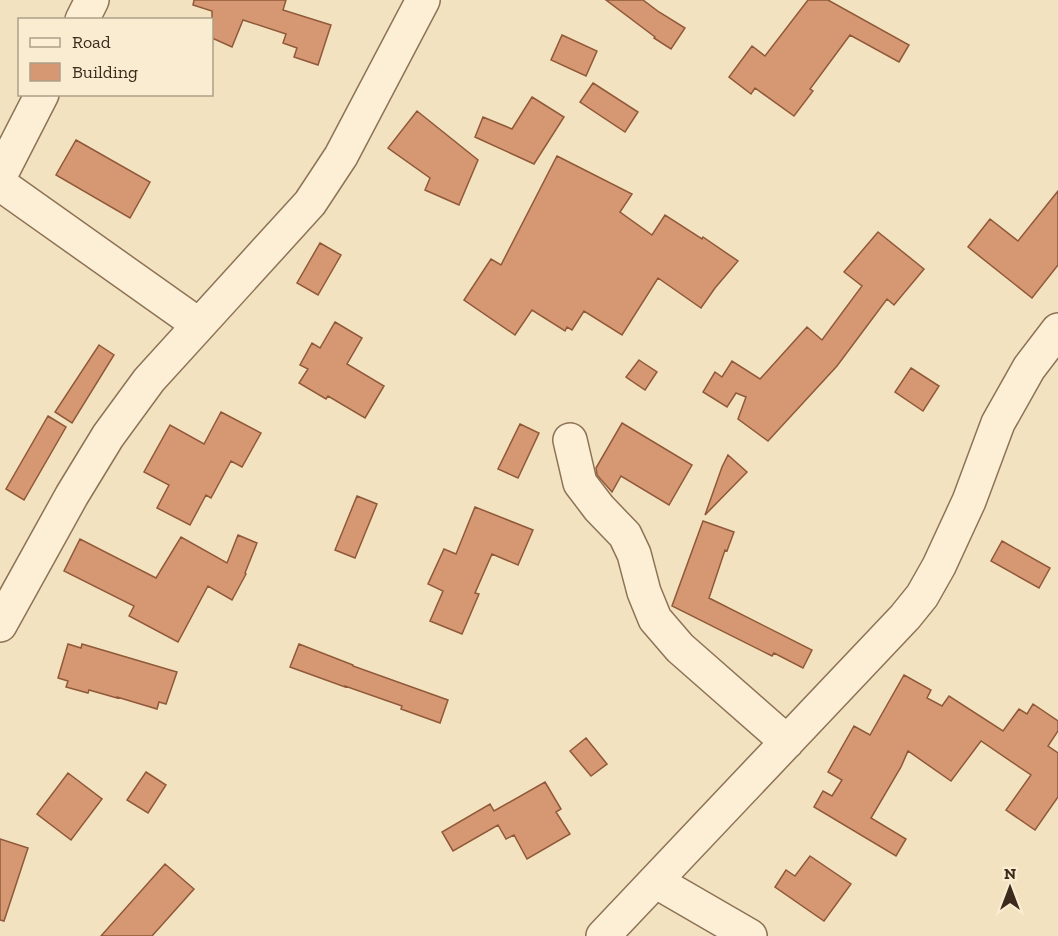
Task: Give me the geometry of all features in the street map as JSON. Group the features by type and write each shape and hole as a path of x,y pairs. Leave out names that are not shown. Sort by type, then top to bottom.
{"street":[{"path":"83,18 92,0"},
{"path":"0,625 72,495 108,436 149,380 310,203 327,178 341,156 423,0"},
{"path":"0,176 41,96"},
{"path":"0,184 199,325"},
{"path":"603,936 905,617 922,596 939,566 969,501 998,423 1029,369 1058,330"},
{"path":"570,440 580,483 599,508 625,535 634,554 644,592 655,619 680,648 787,742"},
{"path":"656,881 750,936"}],"building":[{"path":"194,0 286,0 283,10 331,25 318,65 294,57 297,48 283,43 286,34 243,20 232,47 213,38 212,11 193,5"},
{"path":"606,0 643,0 685,28 671,49"},
{"path":"808,0 828,0 909,45 899,62 850,35 810,89 813,91 794,116 755,88 751,94 729,77 752,46 765,56"},
{"path":"562,35 597,51 586,76 551,60"},
{"path":"593,83 638,112 625,132 580,102"},
{"path":"532,97 564,117 534,164 475,137 483,117 512,129"},
{"path":"417,111 478,160 459,205 425,190 430,178 388,148"},
{"path":"76,140 150,182 130,218 56,175"},
{"path":"557,156 632,194 620,212 652,235 665,215 738,261 701,308 658,278 622,335 584,311 572,330 567,327 565,331 532,310 515,335 464,300 491,259 501,265"},
{"path":"1058,191 1058,265 1032,298 968,247 990,219 1018,241"},
{"path":"878,232 924,269 894,305 887,299 837,366 768,441 738,419 746,397 736,393 727,407 703,392 715,372 722,377 732,361 760,379 807,327 822,340 862,286 844,272"},
{"path":"320,243 341,255 318,295 297,283"},
{"path":"335,322 362,338 347,364 384,386 365,418 328,396 326,399 299,383 308,369 300,365 312,343 320,348"},
{"path":"99,345 114,355 72,423 55,412"},
{"path":"639,360 657,372 645,390 626,377"},
{"path":"911,368 939,386 923,411 895,392"},
{"path":"221,412 261,433 242,467 231,461 211,498 206,495 190,525 157,508 169,485 144,472 170,425 204,444"},
{"path":"48,416 66,427 24,500 6,489"},
{"path":"622,423 692,465 669,505 621,476 612,492 597,475 596,468"},
{"path":"520,424 539,433 518,478 498,469"},
{"path":"728,455 747,472 705,515 722,467"},
{"path":"357,496 377,504 355,558 335,550"},
{"path":"475,507 533,530 518,565 492,554 475,593 479,594 462,634 430,621 443,591 428,584 444,549 456,554"},
{"path":"703,521 734,532 727,551 725,550 709,598 812,650 803,668 774,653 772,656 672,606"},
{"path":"238,535 257,543 246,574 232,600 208,586 178,642 129,616 134,606 64,571 80,539 156,578 181,537 227,563"},
{"path":"1002,541 1050,568 1039,588 991,561"},
{"path":"68,644 81,648 82,644 177,672 166,704 159,702 157,709 89,690 88,693 66,687 68,681 58,678"},
{"path":"299,644 448,700 440,723 401,709 402,706 290,667"},
{"path":"904,675 931,690 927,698 942,706 949,696 1003,731 1019,709 1027,714 1033,704 1058,721 1058,731 1048,746 1058,753 1058,797 1035,830 1006,810 1031,775 981,741 951,781 908,751 871,818 906,839 896,856 814,807 823,791 832,796 842,780 828,772 854,726 870,735"},
{"path":"586,738 607,764 591,776 570,751"},
{"path":"146,772 166,785 148,813 127,800"},
{"path":"68,773 102,799 71,840 37,814"},
{"path":"545,782 561,809 556,812 570,834 527,859 514,835 506,839 498,825 453,851 442,832 490,804 494,811"},
{"path":"0,839 28,848 4,921 0,920"},
{"path":"810,856 851,884 824,921 775,887 786,870 795,876"},
{"path":"165,864 194,889 152,936 101,936"}]}
